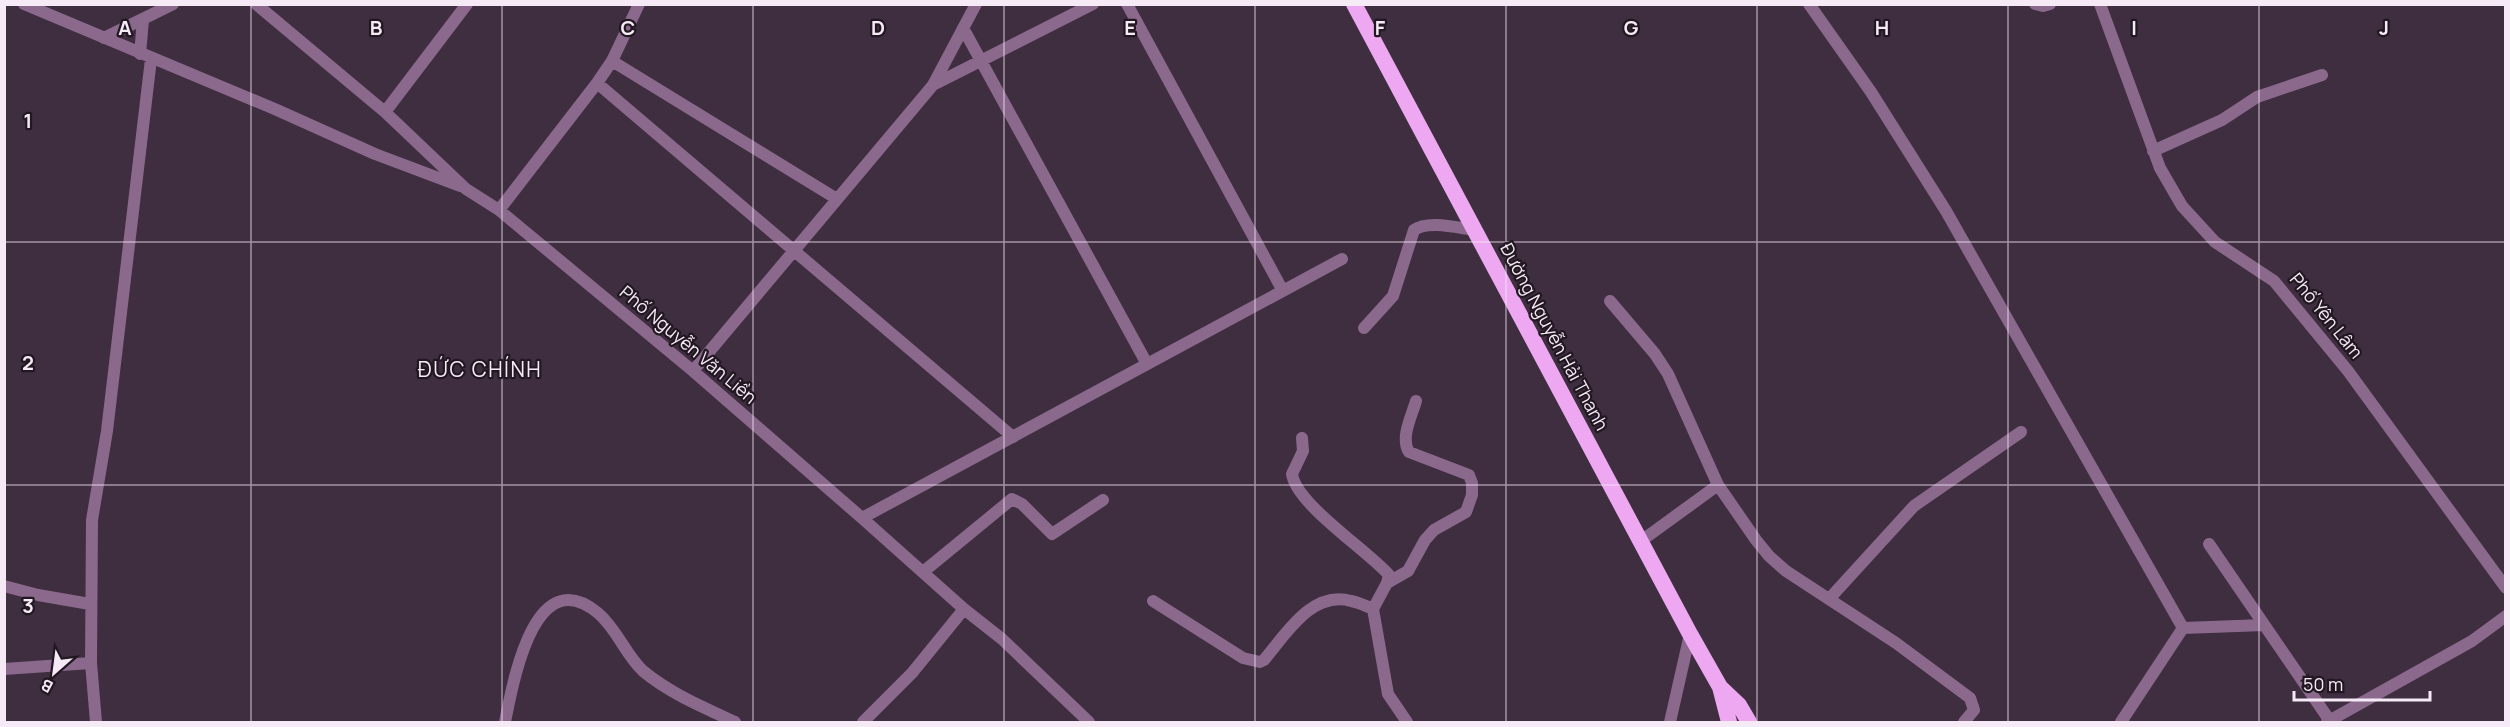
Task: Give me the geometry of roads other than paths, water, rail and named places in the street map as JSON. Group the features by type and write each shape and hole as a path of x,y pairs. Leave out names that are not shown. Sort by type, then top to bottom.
{"highway":[{"name":"Đường Nguyễn Hải Thanh","path":"1354,4 1720,687 1729,723"},
{"name":"Đường Nguyễn Hải Thanh","path":"1720,687 1739,705 1749,723"}],"street":[{"path":"24,4 277,110 375,154 466,189"},
{"path":"104,38 173,4"},
{"name":"Phố Nguyễn Văn Liền","path":"255,4 386,112 466,189 499,210 693,371 964,609 1002,639 1089,723"},
{"path":"386,112 467,4"},
{"path":"499,210 612,61 639,4"},
{"path":"693,371 933,85 976,4"},
{"path":"933,85 1093,4"},
{"path":"1127,4 1283,291"},
{"path":"1809,4 1871,92 1946,211 2183,628"},
{"path":"2035,4 2043,6 2050,4"},
{"name":"Phố Yên Lâm","path":"2100,4 2160,168 2182,206 2215,242 2274,281 2348,371 2505,588"},
{"path":"96,723 91,663 92,520 107,431 145,56 143,20"},
{"path":"963,28 1148,364"},
{"path":"612,61 837,200"},
{"path":"2154,151 2222,120 2257,97 2322,75"},
{"path":"597,83 1013,437"},
{"path":"1364,328 1393,296 1414,230 1419,226 1427,226 1475,230"},
{"path":"862,518 1342,260"},
{"path":"1610,301 1650,347 1668,374 1718,485 1756,540 1786,571 1896,643 1970,698 1974,710 1964,723"},
{"path":"1387,584 1408,571 1425,540 1434,530 1466,512 1472,495 1469,475 1409,452 1406,448 1407,432 1416,401"},
{"path":"1830,598 1914,506 2020,432"},
{"path":"1302,438 1303,451 1292,474 1295,486 1330,522 1389,575 1387,584 1373,609 1388,694 1407,723"},
{"path":"1641,541 1718,485"},
{"path":"923,572 1012,500 1022,504 1052,534 1103,501"},
{"path":"2209,544 2328,722 2472,641 2505,616"},
{"path":"4,586 38,596 90,604"},
{"path":"505,723 516,673 534,627 548,607 557,601 567,600 579,602 599,614 633,661 657,682 735,723"},
{"path":"1153,601 1243,658 1260,662 1314,605 1330,600 1350,600 1373,609"},
{"path":"863,723 912,673 964,609"},
{"path":"2183,628 2264,625"},
{"path":"2121,723 2183,628"},
{"path":"1671,723 1690,634"},
{"path":"4,669 91,663"}],"district":[{"name":"ĐỨC CHÍNH","path":"480,370"}]}
